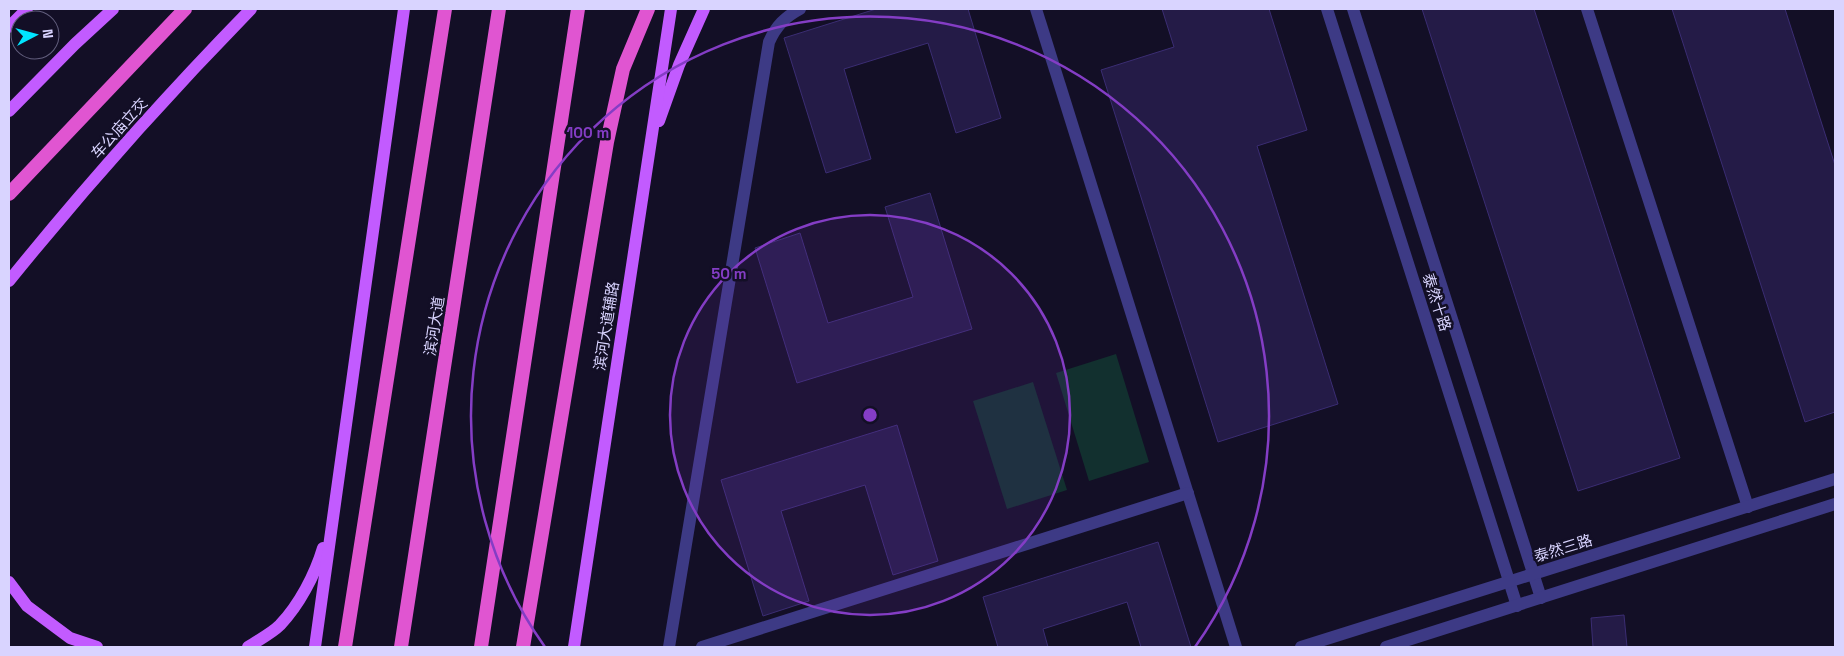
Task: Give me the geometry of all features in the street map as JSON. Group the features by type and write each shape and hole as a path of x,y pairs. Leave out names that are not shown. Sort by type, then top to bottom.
{"highway":[{"path":"9,194 185,9"},
{"path":"345,647 445,9"},
{"name":"滨河大道","path":"401,647 498,9"},
{"path":"481,647 578,9"},
{"path":"524,644 607,142 623,69 648,9"}],"main road":[{"path":"9,27 27,9"},
{"path":"9,111 75,44 113,9"},
{"name":"车公庙立交","path":"9,287 12,277 124,145 251,9"},
{"path":"315,647 404,9"},
{"name":"滨河大道辅路","path":"574,647 671,9"},
{"path":"649,147 680,65 704,9"},
{"path":"248,647 279,626 300,598 319,562 334,510"},
{"path":"9,582 27,606 70,638 97,647"}],"street":[{"path":"669,647 769,42 774,29 781,21 800,9"},
{"path":"1036,9 1236,647"},
{"name":"泰然十路","path":"1327,9 1517,606"},
{"name":"泰然十路","path":"1353,9 1540,598"},
{"path":"1588,9 1748,507"},
{"name":"泰然三路","path":"1301,647 1835,479"},
{"path":"702,647 1188,493"},
{"path":"1386,647 1835,504"}],"green space":[{"path":"1116,354 1149,462 1089,481 1056,373"},
{"path":"1033,382 1067,490 1007,509 973,401"}],"building":[{"path":"876,9 968,9 1001,118 956,133 928,43 844,69 871,159 826,173 784,38"},
{"path":"1162,9 1269,9 1307,130 1257,146 1338,404 1218,442 1101,70 1174,47"},
{"path":"1422,9 1534,9 1680,458 1578,491"},
{"path":"1672,9 1785,9 1835,165 1835,412 1805,422"},
{"path":"930,193 972,329 797,383 755,248 800,233 828,323 913,297 885,207"},
{"path":"897,425 938,561 893,575 865,485 781,511 809,601 763,616 721,480"},
{"path":"1158,542 1191,647 1141,647 1127,602 1043,629 1048,647 998,647 983,597"},
{"path":"1624,615 1627,647 1593,647 1591,618"}]}
